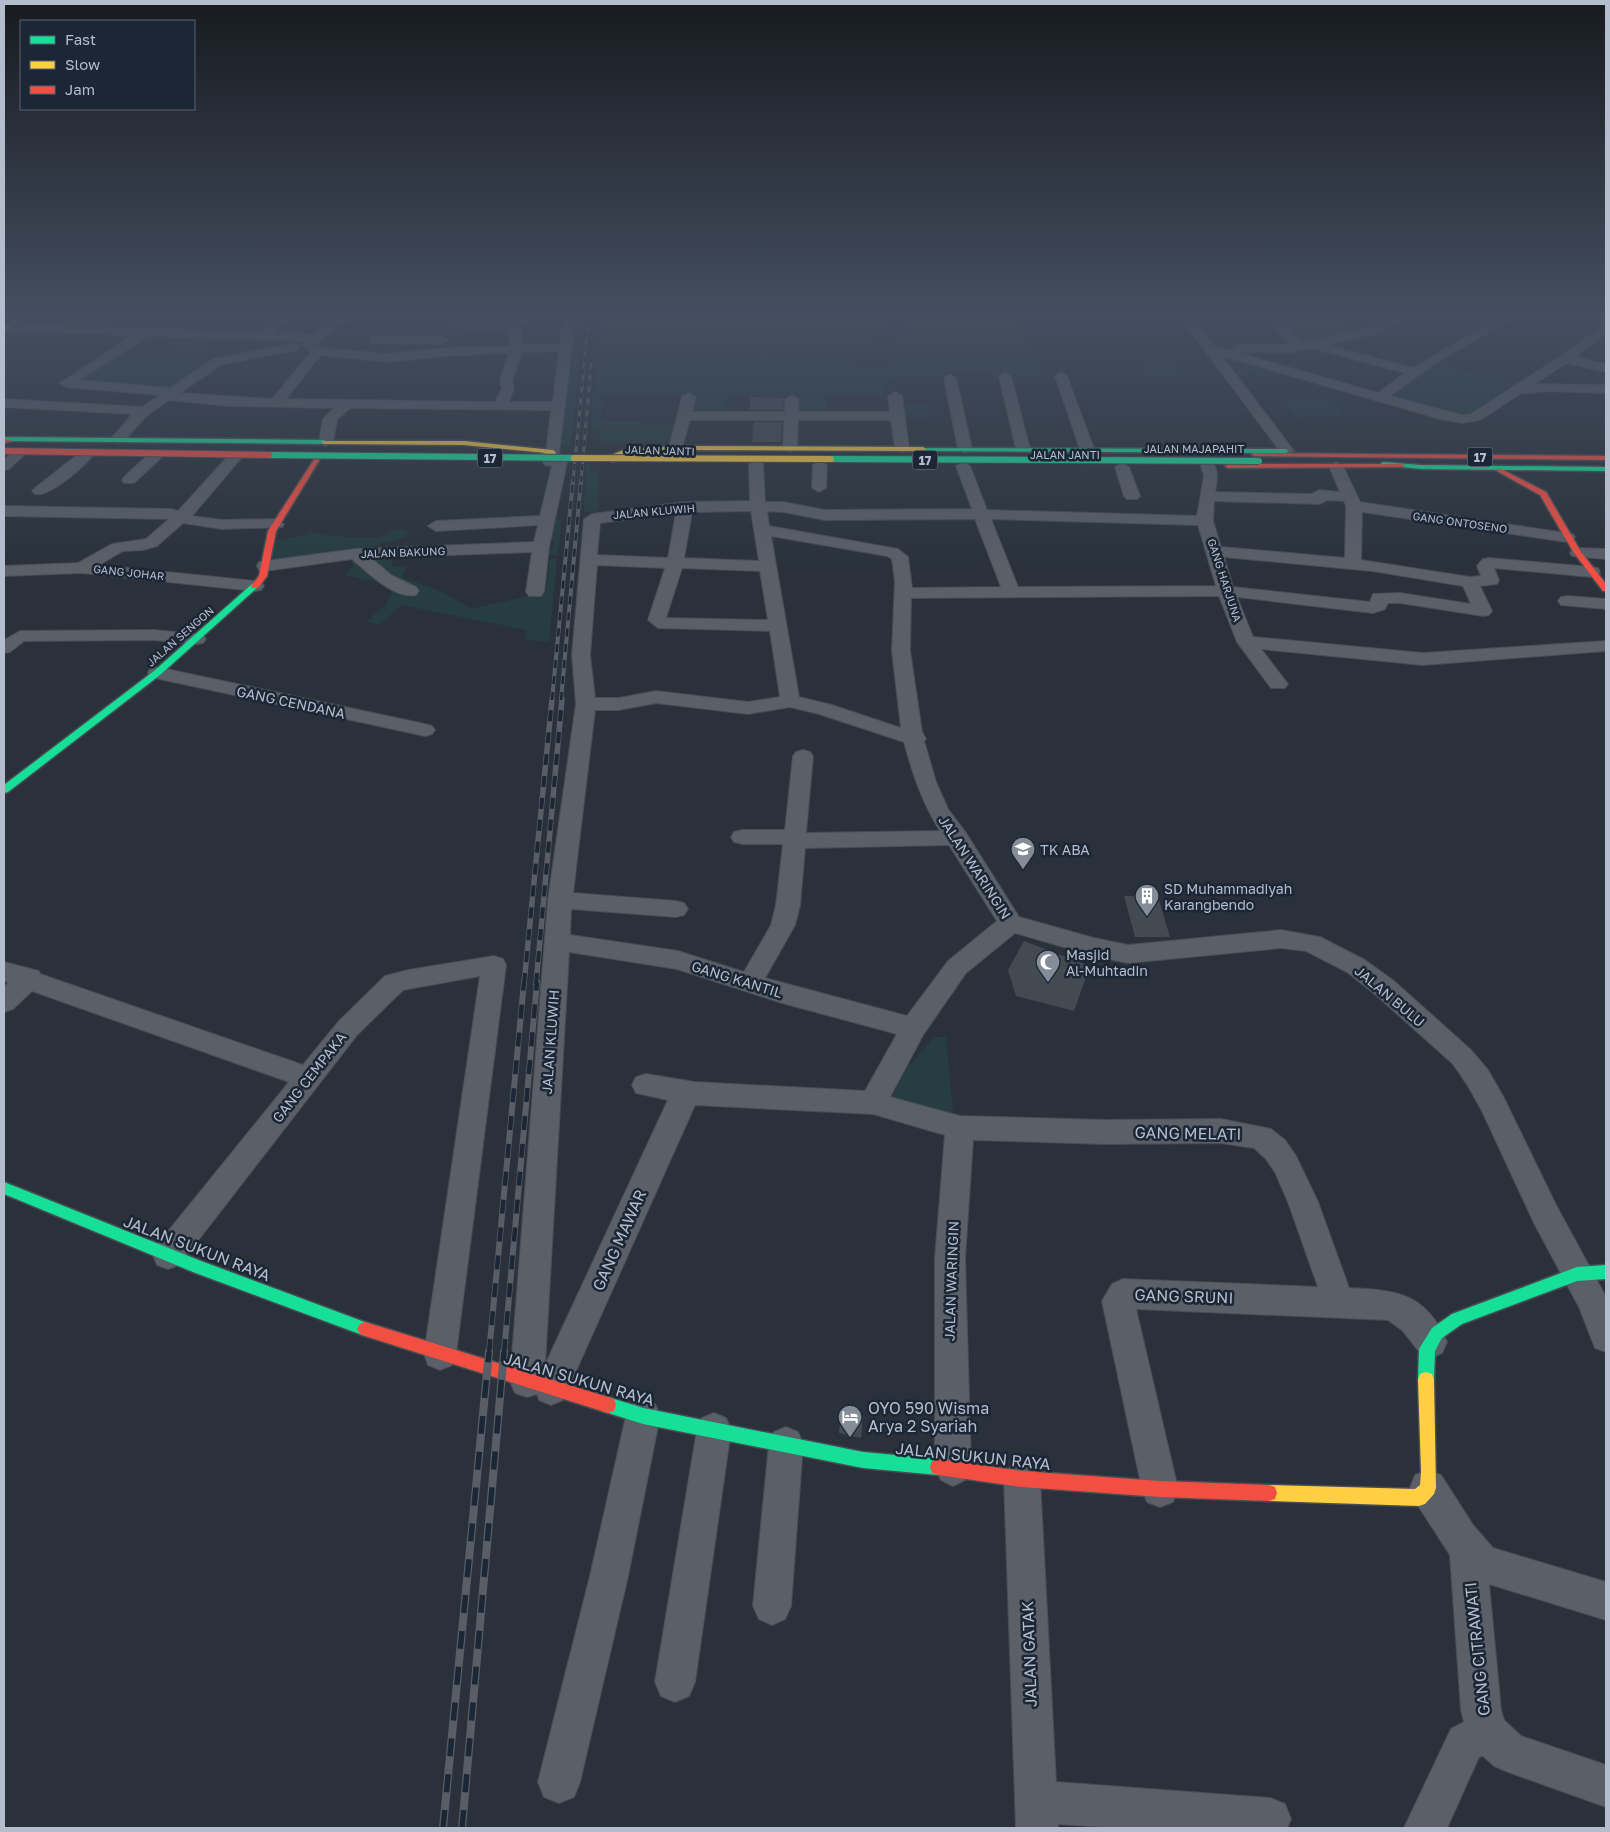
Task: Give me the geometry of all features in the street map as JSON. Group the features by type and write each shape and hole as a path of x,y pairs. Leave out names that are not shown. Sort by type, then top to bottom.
{"main road":[{"path":"7,446 118,439 212,440 464,444 550,452"},
{"path":"196,456 212,440"},
{"path":"455,461 470,458 475,452 471,446 464,444"},
{"path":"7,446 95,454 455,461 550,452"},
{"name":"JALAN MAJAPAHIT","path":"7,446 458,458 550,452"},
{"name":"JALAN MAJAPAHIT","path":"7,446 550,452 876,460 1256,458"},
{"name":"JALAN MAJAPAHIT","path":"7,446 1357,459 1606,464"},
{"name":"JALAN JANTI","path":"1389,452 676,448 621,457 673,464 1122,467 1402,466"},
{"path":"673,464 667,462 662,456 676,448"},
{"path":"893,466 897,448"},
{"path":"1357,459 1389,452 1522,455 1606,453"},
{"name":"JALAN MAJAPAHIT","path":"1357,459 1522,455 1606,458"},
{"name":"JALAN SENGON","path":"4,790 157,673 255,586 263,576 269,544 276,524 317,459"},
{"path":"1357,459 1402,466 1606,469"},
{"path":"1496,468 1543,494 1578,554 1606,589"},
{"name":"JALAN SUKUN RAYA","path":"4,1188 168,1256 368,1330 643,1416 864,1460 953,1468 1022,1479 1160,1489 1420,1498 1428,1488"},
{"path":"1428,1488 1427,1349 1437,1333 1457,1319 1592,1273"}],"street":[{"path":"118,439 130,423 163,398"},
{"path":"191,398 276,403 558,406"},
{"path":"232,402 236,398"},
{"path":"276,403 279,398"},
{"path":"500,406 503,398"},
{"path":"535,592 541,547 560,462 550,462 559,398"},
{"path":"676,448 688,398"},
{"path":"896,398 897,448"},
{"path":"954,398 965,449"},
{"path":"1011,398 1023,449"},
{"path":"1069,398 1087,449"},
{"path":"1250,398 1287,451"},
{"path":"1385,398 1446,416 1470,419 1504,398"},
{"path":"790,448 792,399"},
{"path":"4,403 144,411"},
{"path":"326,442 330,419 348,403"},
{"path":"684,416 898,416"},
{"path":"4,466 7,446"},
{"path":"67,484 95,454"},
{"path":"40,491 95,454"},
{"path":"128,480 156,455"},
{"path":"82,568 91,565 101,556 113,553 118,547 148,545 158,539 178,518 186,514 235,457"},
{"path":"756,464 758,506 790,701"},
{"path":"819,488 820,465"},
{"path":"963,466 1011,592"},
{"name":"GANG HARJUNA","path":"1208,466 1212,476 1207,496 1205,521 1226,591 1246,642 1278,684"},
{"path":"1336,466 1352,502 1353,564"},
{"path":"1122,467 1132,496"},
{"name":"GANG ONTOSENO","path":"1207,496 1320,499 1319,495 1567,537"},
{"name":"JALAN KLUWIH","path":"539,1384 557,942 560,900 586,704 581,655 591,520 594,518 685,507 758,506 825,515 981,514 1205,521"},
{"path":"685,507 675,563 657,620 659,623 778,626"},
{"path":"4,511 170,514 178,518 213,523 276,524"},
{"path":"436,526 547,520"},
{"name":"JALAN WARINGIN","path":"762,530 892,552 898,555 901,560 905,593 900,639 912,732 916,739 925,782 937,809 958,838 1011,923 957,967 914,1028 873,1103"},
{"name":"JALAN BAKUNG","path":"265,566 356,554 541,547"},
{"path":"33,570 43,551"},
{"path":"1214,552 1353,564 1470,582 1491,580 1485,566 1489,563 1592,572"},
{"path":"356,554 385,579 410,591"},
{"path":"1578,554 1606,554"},
{"path":"588,560 768,566"},
{"name":"GANG JOHAR","path":"4,571 82,568 255,586"},
{"path":"905,593 1226,591 1373,608 1379,606 1378,598 1400,598 1484,611 1470,582"},
{"path":"1567,601 1606,604"},
{"path":"5,646 20,636 154,635 197,639"},
{"path":"1246,642 1423,659 1606,646"},
{"name":"GANG CENDANA","path":"157,673 425,730"},
{"path":"586,704 619,704 656,697 748,708 790,701 825,709 916,739"},
{"path":"750,983 782,925 788,905 803,756"},
{"path":"742,837 794,839 958,838"},
{"path":"560,900 676,908"},
{"name":"JALAN BULU","path":"1011,923 1094,947 1128,954 1281,939 1311,943 1356,966 1385,988 1462,1057 1478,1078 1592,1273"},
{"name":"GANG KANTIL","path":"557,942 629,951 678,960 750,983 914,1028"},
{"name":"GANG CEMPAKA","path":"168,1256 348,1028 394,983 417,977 494,965 440,1354"},
{"path":"4,971 30,978 308,1078"},
{"path":"4,1002 30,978"},
{"path":"646,1085 689,1092 873,1103 960,1128"},
{"name":"GANG MAWAR","path":"539,1384 683,1098 689,1092"},
{"name":"JALAN WARINGIN","path":"953,1468 950,1370 950,1258 960,1128"},
{"name":"GANG MELATI","path":"960,1128 1105,1132 1221,1131 1261,1137 1275,1149 1289,1172 1303,1202 1339,1303"},
{"path":"1592,1273 1592,1301 1606,1337"},
{"name":"GANG SRUNI","path":"1160,1489 1118,1301 1123,1294 1390,1306 1406,1311 1418,1323 1431,1342"},
{"path":"559,1782 608,1576 643,1416"},
{"path":"675,1682 714,1430"},
{"path":"772,1606 786,1444"},
{"name":"JALAN GATAK","path":"1022,1479 1036,1815"},
{"path":"1428,1488 1468,1552 1482,1563 1606,1601"},
{"name":"GANG CITRAWATI","path":"1468,1552 1481,1710 1487,1732 1508,1752 1606,1786"},
{"path":"1425,1828 1465,1743 1487,1732"},
{"path":"1036,1815 1270,1818"}],"green space":[{"path":"565,398 576,398 571,446 559,446"},
{"path":"593,398 602,398 601,422 643,422 642,425 678,425 675,443 599,442 600,429 591,429"},
{"path":"695,398 725,398 723,414 691,414"},
{"path":"797,398 826,398 826,414 796,414"},
{"path":"1394,398 1497,398 1472,415 1459,417"},
{"path":"1330,400 1345,416 1296,417 1283,401"},
{"path":"903,404 928,405 930,417 904,417"},
{"path":"586,464 590,464 590,472 599,471 598,511 584,512"},
{"path":"550,520 561,520 558,555 545,556 545,549 553,549 554,539 547,539"},
{"path":"396,530 403,530 409,533 406,537 355,550 269,563 274,541 305,535 309,532 379,537"},
{"path":"377,554 376,559 394,558 391,567 407,566 402,577 443,592 471,609 546,592 550,559 557,559 549,642 524,639 526,630 401,605 380,625 366,622 386,604 395,587 345,575 354,566 351,562 365,555"},
{"path":"934,1037 946,1037 953,1112 946,1121 888,1104 907,1068"}],"building":[{"path":"751,398 784,398 783,410 749,410"},
{"path":"754,422 782,422 781,442 752,442"},
{"name":"SD Muhammadiyah Karangbendo","path":"1124,896 1158,897 1170,937 1135,937"},
{"name":"Masjid Al-Muhtadin","path":"1024,941 1090,966 1074,1011 1016,996 1008,970"},
{"path":"841,1413 863,1416 861,1438 839,1433"}],"railway":[{"path":"573,482 581,398"},
{"path":"581,482 588,398"},
{"path":"552,700 573,480"},
{"path":"561,700 581,480"},
{"path":"524,984 552,699"},
{"path":"536,984 562,699"},
{"path":"489,1353 524,982"},
{"path":"504,1353 537,982"},
{"path":"443,1828 489,1352"},
{"path":"462,1828 504,1352"}],"traffic: fast":[{"path":"4,439 324,442"},
{"path":"923,449 1286,451"},
{"path":"269,455 574,458"},
{"path":"831,459 1259,461"},
{"path":"1383,464 1421,467 1606,469"},
{"path":"4,790 157,673 255,586"},
{"path":"4,1188 198,1267 365,1329"},
{"path":"1426,1380 1427,1349 1437,1333 1457,1319 1577,1274 1606,1272"},
{"path":"608,1405 643,1416 863,1460 938,1467"}],"traffic: slow":[{"path":"324,442 464,443 553,452 552,455 537,456"},
{"path":"613,460 610,457 623,452 676,448 923,449"},
{"path":"574,458 831,459"},
{"path":"1269,1493 1419,1498 1428,1488 1429,1472 1426,1380"}],"traffic: jam":[{"path":"4,441 10,441"},
{"path":"4,451 269,455"},
{"path":"1254,454 1606,458"},
{"path":"255,586 263,576 272,531 317,459"},
{"path":"1228,466 1402,466"},
{"path":"1499,470 1543,494 1578,553 1606,589"},
{"path":"365,1329 608,1405"},
{"path":"938,1467 1022,1479 1160,1489 1269,1493"}],"place":[{"name":"TK ABA","path":"1023,870"},
{"name":"SD Muhammadiyah Karangbendo","path":"1147,917"},
{"name":"Masjid Al-Muhtadin","path":"1048,983"},
{"name":"OYO 590 Wisma Arya 2 Syariah","path":"850,1438"}]}
